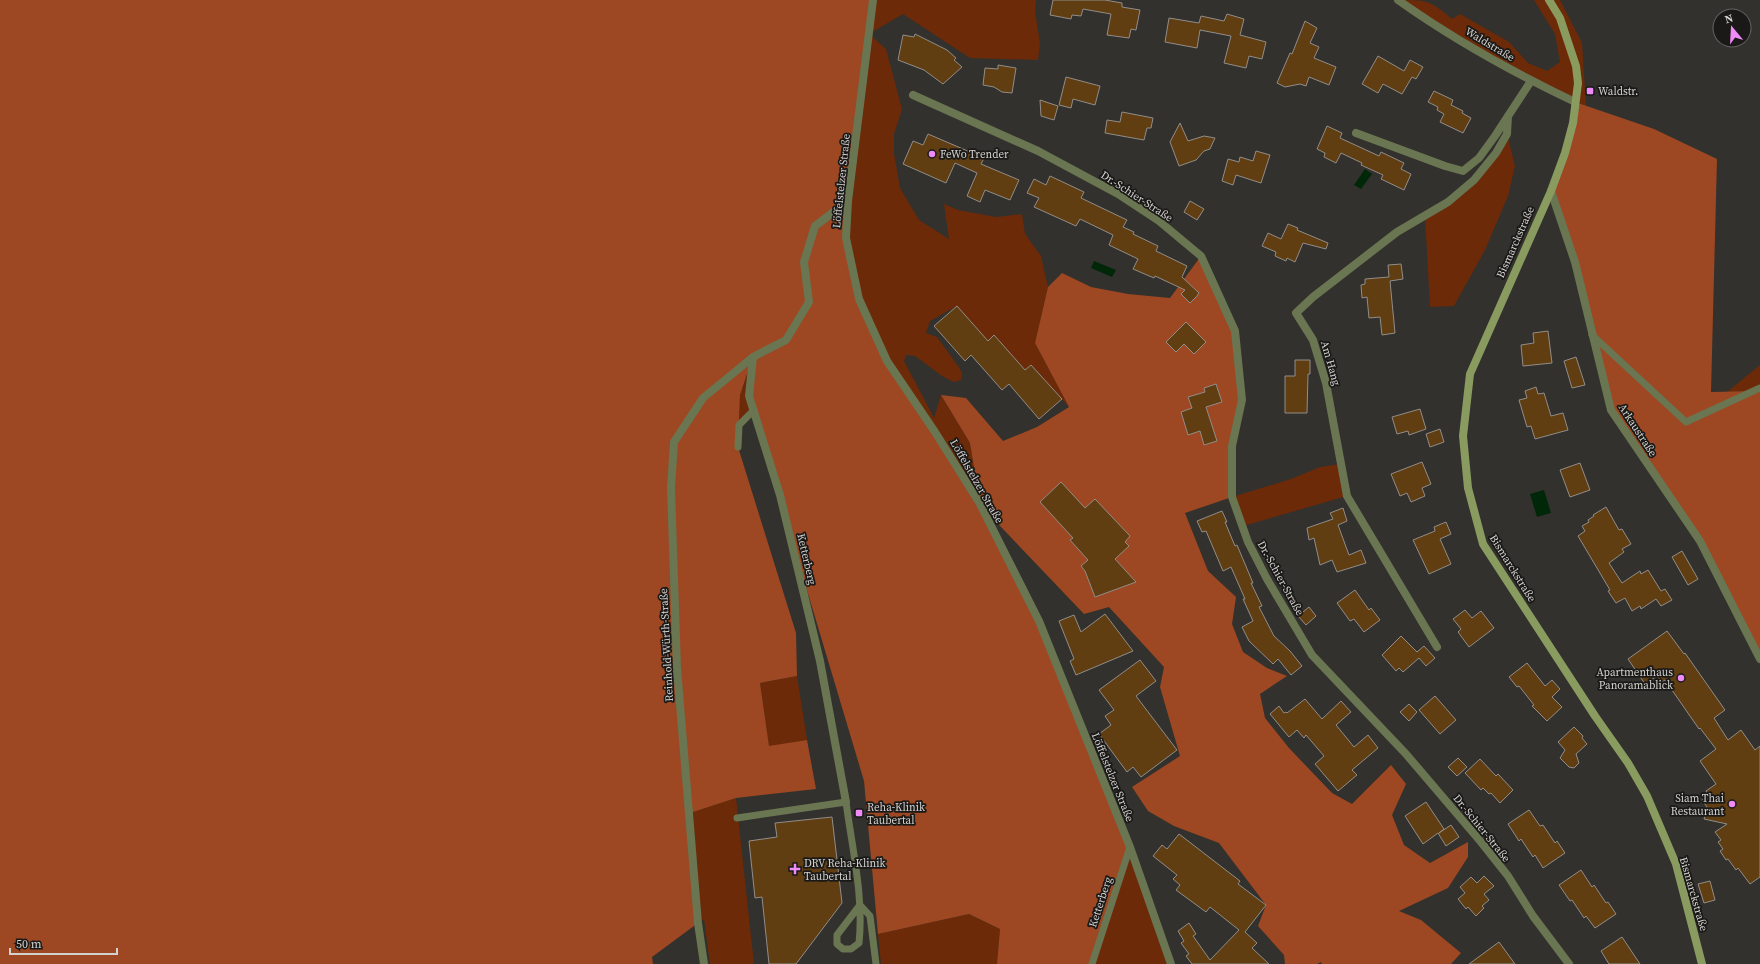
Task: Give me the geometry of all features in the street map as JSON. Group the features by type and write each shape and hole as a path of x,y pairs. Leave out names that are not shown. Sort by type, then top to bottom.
{"street":[{"name":"Löffelstelzer Straße","path":"873,0 848,201 846,238 859,299 887,362 935,432 980,504 1039,621 1130,847 1171,964"},
{"name":"Waldstraße","path":"1398,0 1420,15 1531,81 1575,102"},
{"name":"Bismarckstraße","path":"1549,0 1560,18 1576,66 1578,83 1573,123 1567,146 1550,191 1470,374 1463,436 1468,488 1484,544 1595,716 1628,763 1647,796 1676,864 1702,964"},
{"name":"Am Hang","path":"1356,133 1445,166 1463,171 1479,158 1531,81"},
{"name":"Dr.-Schier-Straße","path":"913,95 1038,151 1118,194 1159,221 1201,256 1235,331 1242,400 1232,446 1232,497 1248,542 1266,579 1312,655 1406,754 1481,842 1508,876 1533,916 1569,964"},
{"name":"Am Hang","path":"1437,647 1348,496 1326,383 1313,340 1296,313 1313,297 1397,232 1448,202 1474,180 1496,153 1507,134 1508,116"},
{"name":"Arkaustraße","path":"1550,191 1575,262 1611,410 1700,541 1760,659"},
{"path":"753,357 786,340 809,302 804,262 815,226 848,201"},
{"name":"Ketterberg","path":"753,357 749,396 780,495 820,661 846,802"},
{"name":"Reinhold-Würth-Straße","path":"704,964 698,923 677,668 671,488 674,442 703,398 753,357"}],"lane":[{"path":"1592,335 1686,422 1760,388"},
{"path":"738,447 739,425 754,410"},
{"path":"737,818 846,802"},
{"name":"Ketterberg","path":"846,802 860,905 870,916 876,964"},
{"name":"Ketterberg","path":"1092,964 1130,847"},
{"path":"860,905 861,924 859,943 851,949 843,949 837,944 837,936 860,905"}],"shaded area":[{"path":"0,0 873,0 846,238 859,299 887,361 980,503 970,443 941,395 966,398 1003,441 1037,427 1069,407 1035,343 1048,287 1062,273 1091,287 1128,294 1170,298 1201,256 1235,331 1242,400 1232,446 1232,497 1185,513 1208,571 1236,597 1232,624 1243,652 1267,668 1287,676 1260,694 1265,718 1289,748 1332,793 1352,804 1391,765 1406,784 1392,815 1404,845 1430,863 1468,842 1468,857 1448,888 1399,911 1421,920 1461,953 1451,964 1322,964 1321,962 1317,964 1285,964 1284,955 1258,926 1266,905 1219,843 1174,826 1148,811 1132,787 1180,756 1160,687 1164,667 1109,607 1084,614 981,506 1039,621 1130,847 1092,964 997,964 1000,929 969,914 878,934 864,781 749,396 752,359 740,395 738,447 796,633 797,676 760,683 769,746 807,740 816,789 736,798 690,813 698,923 652,957 653,964 0,964"},
{"path":"873,0 1036,0 1035,11 1040,43 1038,60 970,58 903,14 869,34 886,49 902,109 894,134 894,154 900,188 919,220 949,239 944,204 958,210 996,217 1022,214 1025,234 1041,256 1048,287 1035,343 1069,407 1031,365 1025,370 994,336 988,341 957,306 930,321 926,333 937,337 962,373 961,380 954,382 942,376 915,356 906,355 904,361 934,418 941,395 970,443 980,504 935,432 887,361 859,299 846,238 848,201"},
{"path":"1398,0 1428,2 1452,19 1460,14 1509,42 1528,63 1547,71 1560,62 1555,34 1534,0 1560,0 1582,43 1586,106 1531,81"},
{"path":"1575,102 1654,129 1717,159 1711,392 1755,391 1760,388 1760,659 1700,541 1611,410 1592,335 1551,191"},
{"path":"1507,134 1515,166 1508,196 1485,250 1454,306 1430,307 1425,216 1474,180"},
{"path":"1365,169 1372,174 1361,189 1354,185"},
{"path":"1094,261 1116,270 1112,277 1091,268"},
{"path":"753,357 754,410 739,425 740,395"},
{"path":"1760,365 1760,388 1755,391 1727,392"},
{"path":"1341,464 1347,496 1243,526 1232,497 1291,479 1320,467"},
{"path":"1544,490 1551,513 1537,517 1530,494"},
{"path":"797,676 807,740 769,747 760,683"},
{"path":"736,798 754,964 710,964 704,919 698,923 690,813"},
{"path":"1130,847 1171,964 1092,964"},
{"path":"969,914 1000,929 997,964 881,964 878,934"}],"building":[{"path":"1053,0 1105,0 1122,3 1122,7 1140,10 1136,30 1131,29 1129,38 1107,35 1111,14 1083,9 1081,16 1072,15 1071,19 1050,15"},
{"path":"1227,14 1244,19 1240,35 1266,42 1262,59 1249,56 1246,68 1224,63 1231,36 1200,30 1197,48 1165,42 1169,18 1199,23 1201,16 1224,21"},
{"path":"1305,21 1317,28 1310,43 1319,47 1314,58 1336,67 1329,85 1309,77 1306,86 1300,84 1285,87 1277,83 1290,53 1292,54"},
{"path":"915,34 947,50 956,58 954,60 962,67 943,84 924,70 898,60 903,35 914,37"},
{"path":"1378,56 1404,71 1410,60 1423,67 1416,79 1412,77 1402,94 1383,84 1378,93 1362,84"},
{"path":"998,65 1016,68 1012,93 1002,92 994,87 983,85 985,68 998,69"},
{"path":"1066,77 1100,86 1095,105 1073,99 1071,108 1059,105"},
{"path":"1434,91 1453,100 1451,105 1463,111 1462,113 1471,118 1463,133 1440,122 1444,114 1437,110 1438,107 1428,102"},
{"path":"1040,100 1058,106 1054,120 1041,116"},
{"path":"1122,112 1153,118 1151,128 1147,128 1144,140 1105,133 1107,120 1120,122"},
{"path":"1180,123 1188,141 1204,136 1215,138 1210,149 1204,151 1196,160 1179,166 1170,142"},
{"path":"1327,126 1342,133 1340,138 1379,156 1381,152 1404,163 1401,169 1411,174 1404,190 1381,179 1383,175 1361,165 1362,163 1341,153 1336,163 1324,157 1325,153 1317,149"},
{"path":"928,134 984,158 981,164 1019,180 1010,200 985,190 980,202 967,196 977,173 955,163 946,183 903,164 913,141 923,145"},
{"path":"1256,151 1270,155 1261,183 1236,175 1233,185 1222,181 1228,159 1239,162 1240,157 1253,161"},
{"path":"1050,176 1084,192 1081,198 1127,220 1123,227 1134,232 1133,234 1158,246 1156,251 1187,266 1182,277 1199,293 1197,296 1190,303 1181,294 1185,290 1155,276 1154,278 1133,269 1138,259 1109,245 1113,235 1080,219 1076,226 1034,207 1039,198 1027,193 1034,179 1046,185"},
{"path":"1190,201 1204,209 1197,220 1184,212"},
{"path":"1288,224 1298,228 1297,230 1328,243 1326,249 1303,243 1295,262 1287,258 1286,261 1275,256 1276,252 1262,246 1268,233 1281,239"},
{"path":"1401,264 1403,279 1390,281 1395,333 1382,335 1380,317 1369,318 1367,297 1362,298 1361,285 1365,284 1365,279 1389,277 1388,265"},
{"path":"957,306 988,341 994,335 1025,370 1031,365 1062,399 1039,419 1009,384 1002,390 971,355 965,361 934,326"},
{"path":"1186,322 1206,342 1194,354 1184,344 1176,352 1166,342"},
{"path":"1548,331 1552,363 1523,366 1521,345 1534,343 1533,333"},
{"path":"1576,357 1585,385 1572,388 1564,361"},
{"path":"1295,360 1310,360 1310,374 1308,374 1307,413 1285,413 1285,376 1295,376"},
{"path":"1216,384 1222,402 1206,407 1217,441 1204,445 1200,431 1188,435 1181,412 1192,408 1188,397 1205,392 1204,388"},
{"path":"1536,387 1538,394 1544,393 1551,416 1563,413 1568,430 1535,439 1531,426 1527,427 1519,400 1527,398 1525,391"},
{"path":"1420,409 1426,429 1409,435 1408,431 1397,434 1392,417"},
{"path":"1440,429 1444,442 1430,447 1426,434"},
{"path":"1422,462 1431,484 1422,488 1425,496 1411,502 1407,493 1400,496 1391,474"},
{"path":"1580,463 1590,490 1570,497 1560,470"},
{"path":"1061,482 1085,508 1095,499 1130,536 1125,542 1129,546 1115,559 1136,582 1095,597 1085,571 1081,566 1088,560 1070,540 1073,538 1040,502"},
{"path":"1606,507 1619,530 1622,529 1631,544 1622,549 1624,552 1609,563 1622,583 1640,571 1641,574 1648,570 1661,591 1665,589 1672,600 1661,606 1656,599 1641,609 1640,606 1632,611 1625,598 1616,603 1578,536 1585,531 1582,526 1589,522 1588,520 1594,516 1593,515"},
{"path":"1343,508 1347,521 1338,525 1349,555 1361,550 1366,563 1337,572 1332,560 1320,565 1314,538 1309,540 1307,528 1333,519 1330,513"},
{"path":"1222,511 1235,546 1237,545 1253,583 1251,583 1262,606 1259,607 1274,636 1290,651 1302,666 1291,675 1278,659 1273,664 1249,641 1242,627 1253,621 1243,599 1245,599 1231,567 1223,571 1206,531 1202,532 1197,521"},
{"path":"1446,522 1451,534 1440,539 1451,564 1429,574 1413,540 1435,531 1434,527"},
{"path":"1682,551 1698,579 1688,585 1672,557"},
{"path":"1355,590 1369,610 1371,608 1380,620 1364,632 1354,619 1350,621 1337,603"},
{"path":"1309,607 1316,616 1306,625 1298,616"},
{"path":"1465,610 1472,618 1481,611 1494,628 1469,647 1458,632 1461,629 1453,619"},
{"path":"1105,614 1133,651 1076,675 1070,661 1074,659 1059,621 1074,615 1081,632"},
{"path":"1667,631 1684,654 1685,653 1725,710 1714,718 1728,740 1741,730 1755,750 1760,746 1760,877 1750,884 1738,868 1736,870 1728,859 1726,860 1720,851 1723,849 1718,842 1721,840 1715,832 1727,824 1704,819 1707,807 1702,800 1708,796 1706,791 1716,784 1700,761 1716,749 1700,728 1699,729 1665,680 1662,682 1657,676 1645,684 1628,659"},
{"path":"1401,636 1417,652 1424,646 1435,658 1426,666 1419,658 1403,672 1399,668 1396,671 1382,655"},
{"path":"1140,660 1156,681 1136,696 1177,750 1141,777 1133,767 1127,772 1099,734 1111,725 1105,716 1114,710 1099,690"},
{"path":"1527,663 1545,686 1552,680 1560,689 1552,697 1562,707 1547,721 1532,706 1534,705 1519,686 1517,687 1509,677"},
{"path":"1435,696 1456,720 1440,734 1419,710"},
{"path":"1305,699 1322,719 1341,701 1351,712 1336,725 1354,747 1368,735 1378,748 1352,770 1357,775 1338,791 1315,764 1324,756 1306,735 1304,738 1297,730 1289,737 1270,714 1279,706 1284,713 1287,713"},
{"path":"1409,704 1417,712 1409,721 1400,712"},
{"path":"1574,727 1583,736 1582,738 1587,744 1576,754 1579,763 1574,768 1569,767 1560,758 1565,750 1558,742"},
{"path":"1458,758 1467,767 1457,776 1448,767"},
{"path":"1480,759 1496,776 1498,774 1513,790 1500,803 1491,793 1489,794 1483,788 1481,790 1465,773"},
{"path":"1426,802 1444,829 1439,833 1451,825 1459,837 1446,846 1438,833 1423,844 1405,816"},
{"path":"1529,810 1540,826 1543,825 1555,843 1557,841 1565,853 1543,868 1535,855 1533,857 1521,839 1519,841 1508,824"},
{"name":"DRV Reha-Klinik Taubertal","path":"832,817 842,903 796,964 769,964 762,897 755,898 749,841 777,837 775,823"},
{"path":"1179,834 1240,881 1238,884 1266,905 1245,932 1257,943 1252,948 1269,964 1192,964 1186,956 1189,954 1181,943 1184,941 1178,931 1189,923 1196,934 1193,936 1210,960 1239,930 1210,907 1206,912 1176,890 1180,885 1173,879 1177,875 1153,856 1162,845 1167,849"},
{"path":"1581,870 1592,887 1594,885 1606,903 1608,902 1616,914 1595,928 1586,916 1584,918 1572,900 1570,901 1559,885"},
{"path":"1484,876 1494,886 1484,894 1489,900 1482,906 1484,908 1476,916 1468,907 1466,909 1458,899 1465,893 1460,887 1471,877 1477,883"},
{"path":"1710,881 1715,900 1704,903 1698,884"},
{"path":"1622,937 1640,964 1609,964 1601,951"},
{"path":"1499,942 1515,964 1469,964"}],"place":[{"name":"Waldstr.","path":"1590,91"},
{"name":"FeWo Trender","path":"932,154"},
{"name":"Apartmenthaus Panoramablick","path":"1681,678"},
{"name":"Siam Thai Restaurant","path":"1732,804"},
{"name":"Reha-Klinik Taubertal","path":"859,813"},
{"name":"DRV Reha-Klinik Taubertal","path":"795,869"}]}
